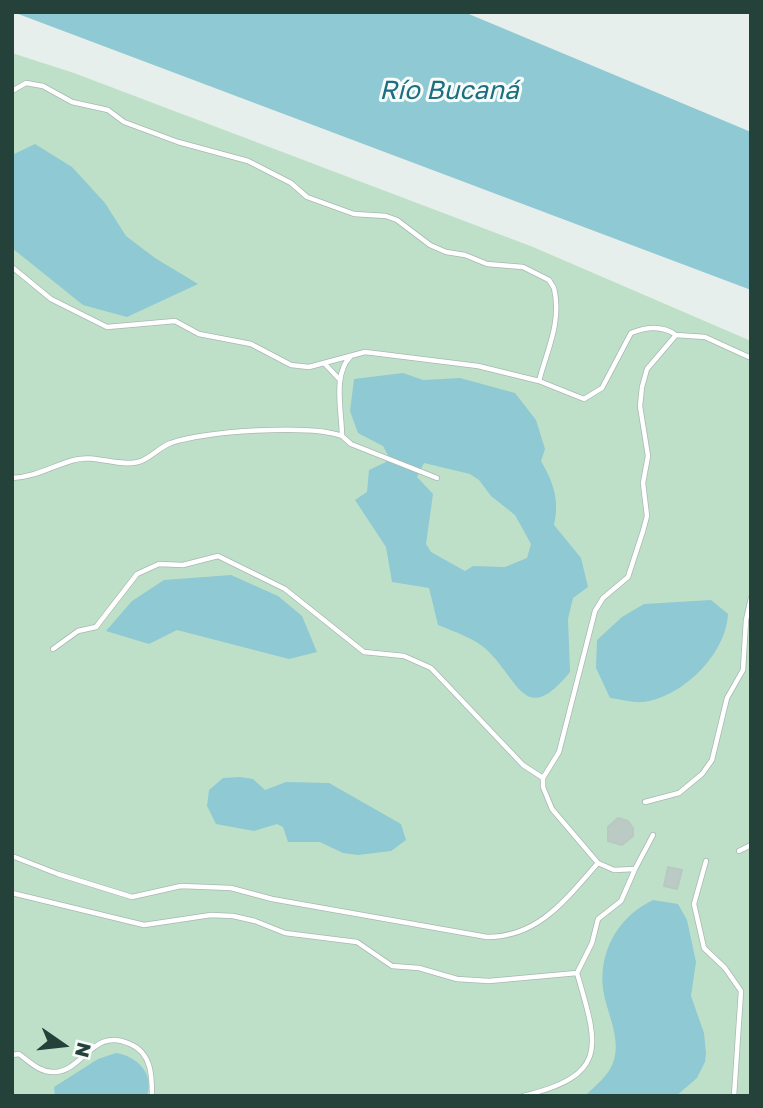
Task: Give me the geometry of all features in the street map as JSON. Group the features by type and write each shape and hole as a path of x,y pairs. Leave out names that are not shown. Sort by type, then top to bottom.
{"lane":[{"path":"12,91 26,83 43,86 72,102 108,110 124,122 177,142 248,161 291,183 307,197 354,214 386,216 397,220 430,245 446,252 465,255 487,264 523,267 536,272 554,288 557,308 553,338 539,381"},
{"path":"12,267 51,299 100,324 131,326 175,321 199,334 266,350 291,365 309,368 365,352 478,366 539,381 584,399 602,388 631,333 643,328 667,328 676,335 705,337 751,358"},
{"path":"635,869 614,870 598,863 552,809 545,797 543,778 559,752 595,611 603,598 628,577 643,531 647,516 643,483 648,456 640,406 642,387 647,369 676,335"},
{"path":"342,436 340,381 346,361 353,354"},
{"path":"325,364 340,381"},
{"path":"12,478 46,472 76,459 137,462 170,443 195,438 326,430 342,436 351,444 437,478"},
{"path":"53,649 78,631 96,627 137,574 159,564 183,565 218,556 285,589 364,652 386,657 404,656 431,668 523,765 543,778"},
{"path":"645,802 679,793 702,774 712,760 727,698 743,670 746,620 751,598"},
{"path":"523,1096 571,1081 581,1072 591,1055 594,1041 591,1023 577,973 592,943 598,919 621,901 653,835"},
{"path":"739,851 751,845"},
{"path":"12,856 58,874 132,897 181,886 231,888 272,899 487,937 522,933 538,924 568,897 598,863"},
{"path":"706,861 694,904 704,948 725,968 741,991 734,1096"},
{"path":"12,893 144,925 211,915 255,920 285,933 357,942 392,966 419,968 457,979 488,981 577,973"},
{"path":"12,1055 19,1054 41,1070 55,1073 68,1068 106,1040 119,1040 134,1045 145,1055 153,1079 152,1096"}],"green space":[{"path":"12,53 74,73 533,247 751,341 751,1096 12,1096"}],"water":[{"name":"Río Bucaná","path":"13,12 464,12 751,132 751,290"},
{"path":"35,144 72,167 105,203 126,236 155,258 198,284 127,317 83,305 12,248 12,155"},
{"path":"403,373 423,380 460,378 515,393 536,420 545,449 541,461 556,499 554,525 581,558 588,587 573,598 568,619 570,672 543,696 533,698 524,694 487,650 438,625 429,588 392,582 386,547 355,500 367,492 369,470 386,462 389,457 383,446 358,433 350,411 354,379","holes":["424,463 470,474 479,480 491,496 515,515 531,544 527,558 505,567 473,566 465,571 431,552 426,544 433,494 417,477"]},
{"path":"231,575 278,596 302,616 317,652 289,659 177,630 149,644 106,631 132,601 164,580"},
{"path":"711,600 728,614 720,644 700,671 673,692 658,698 639,702 610,698 596,668 597,640 622,617 644,604"},
{"path":"223,778 253,779 265,790 286,782 329,783 401,824 406,840 391,851 358,855 343,853 320,842 288,842 283,827 277,824 254,831 216,824 207,806 209,790"},
{"path":"653,900 678,904 687,920 696,962 691,996 704,1033 705,1062 697,1078 676,1096 585,1096 608,1072 615,1055 614,1031 603,984 606,954 618,928 628,917"},
{"path":"116,1053 130,1058 142,1067 148,1080 147,1096 55,1096 54,1087 98,1059"}],"building":[{"path":"618,818 628,821 633,828 633,836 622,845 608,841 608,827"},
{"path":"668,867 682,870 677,889 664,886"}]}
